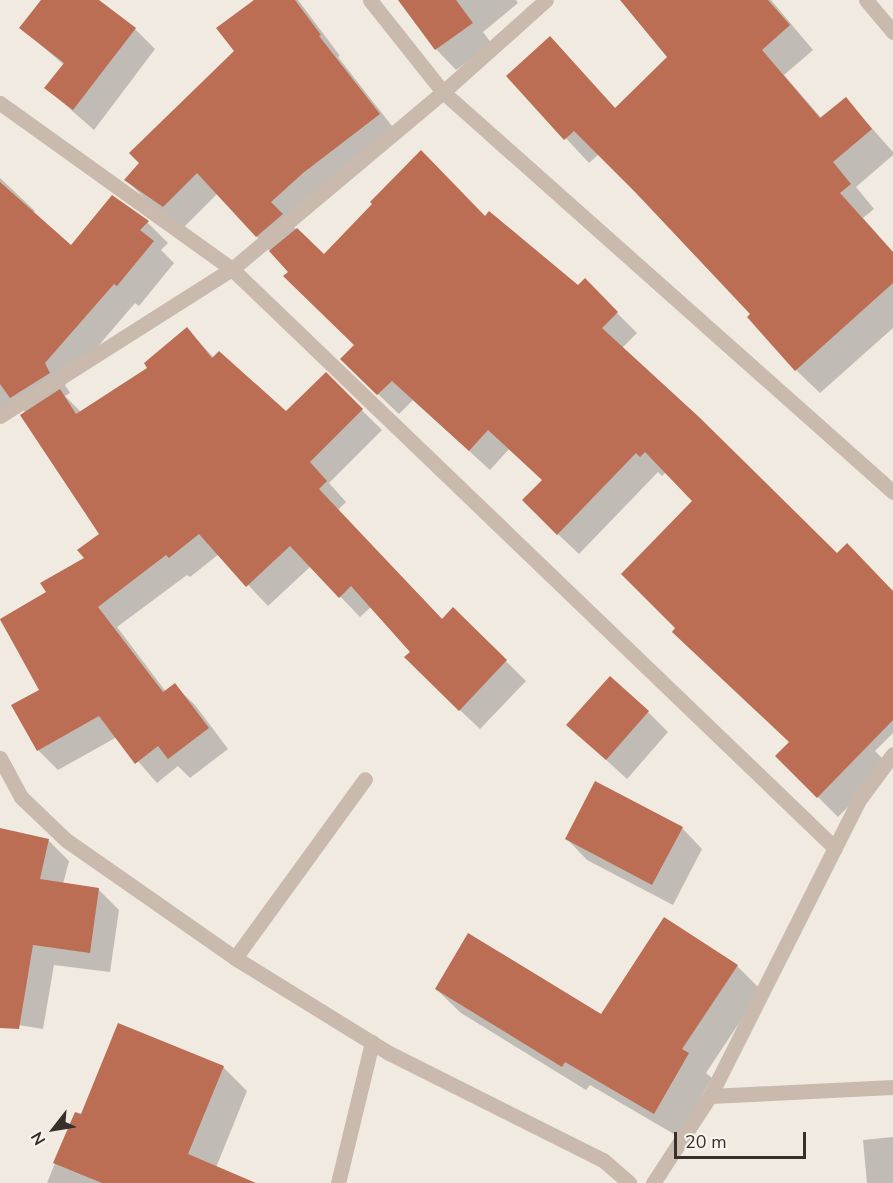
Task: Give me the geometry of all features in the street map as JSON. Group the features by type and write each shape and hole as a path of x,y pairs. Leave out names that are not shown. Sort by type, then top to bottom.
{"street":[{"path":"370,0 443,92 893,492"},
{"path":"0,416 232,269 443,92 546,0"},
{"path":"866,0 893,32"},
{"path":"0,103 232,269 835,848"},
{"path":"653,1183 710,1096 859,800 893,754"},
{"path":"0,758 4,773 21,797 66,840 235,958 372,1042 603,1160 629,1183"},
{"path":"235,958 365,779"},
{"path":"338,1183 372,1042"},
{"path":"710,1096 893,1087"}],"building":[{"path":"41,0 99,0 136,28 73,110 44,88 64,63 19,28"},
{"path":"254,0 295,0 321,35 319,36 380,114 303,173 271,202 283,214 256,237 197,173 163,207 124,180 139,163 129,153 234,51 216,28"},
{"path":"398,0 456,0 473,23 435,50"},
{"path":"620,0 768,0 790,25 762,50 820,118 846,97 872,129 833,162 851,184 840,193 893,252 893,283 795,371 747,317 750,314 636,193 574,131 564,140 506,76 550,36 615,108 667,57"},
{"path":"421,150 485,216 489,211 578,285 585,278 618,312 602,328 699,417 837,553 847,543 893,591 893,720 817,798 775,756 789,742 672,632 675,628 621,574 692,501 645,452 640,457 636,453 557,535 522,500 542,480 488,430 469,451 392,381 377,395 340,359 354,345 283,276 288,272 269,251 297,228 324,254 372,204 370,202"},
{"path":"0,182 71,245 112,195 149,221 140,230 154,241 117,286 114,284 45,363 50,373 10,398 0,384"},
{"path":"187,327 212,358 219,351 286,411 326,372 363,409 310,462 327,481 319,489 442,619 453,607 507,660 459,711 404,657 410,652 351,586 339,598 290,546 246,587 199,534 169,558 166,555 98,607 163,692 175,683 209,728 168,759 158,746 135,764 99,716 37,751 11,705 39,690 0,619 46,592 40,583 84,558 77,550 99,534 20,415 60,389 76,414 147,368 144,363"},
{"path":"610,676 649,711 606,760 566,725"},
{"path":"595,781 683,827 652,885 565,839"},
{"path":"0,828 49,839 40,879 99,888 90,953 33,945 19,1029 0,1028"},
{"path":"664,917 738,965 682,1049 689,1053 654,1114 565,1062 562,1067 435,989 468,933 601,1014"},
{"path":"118,1023 224,1066 188,1154 256,1183 102,1183 53,1163 75,1112 81,1114"}]}
